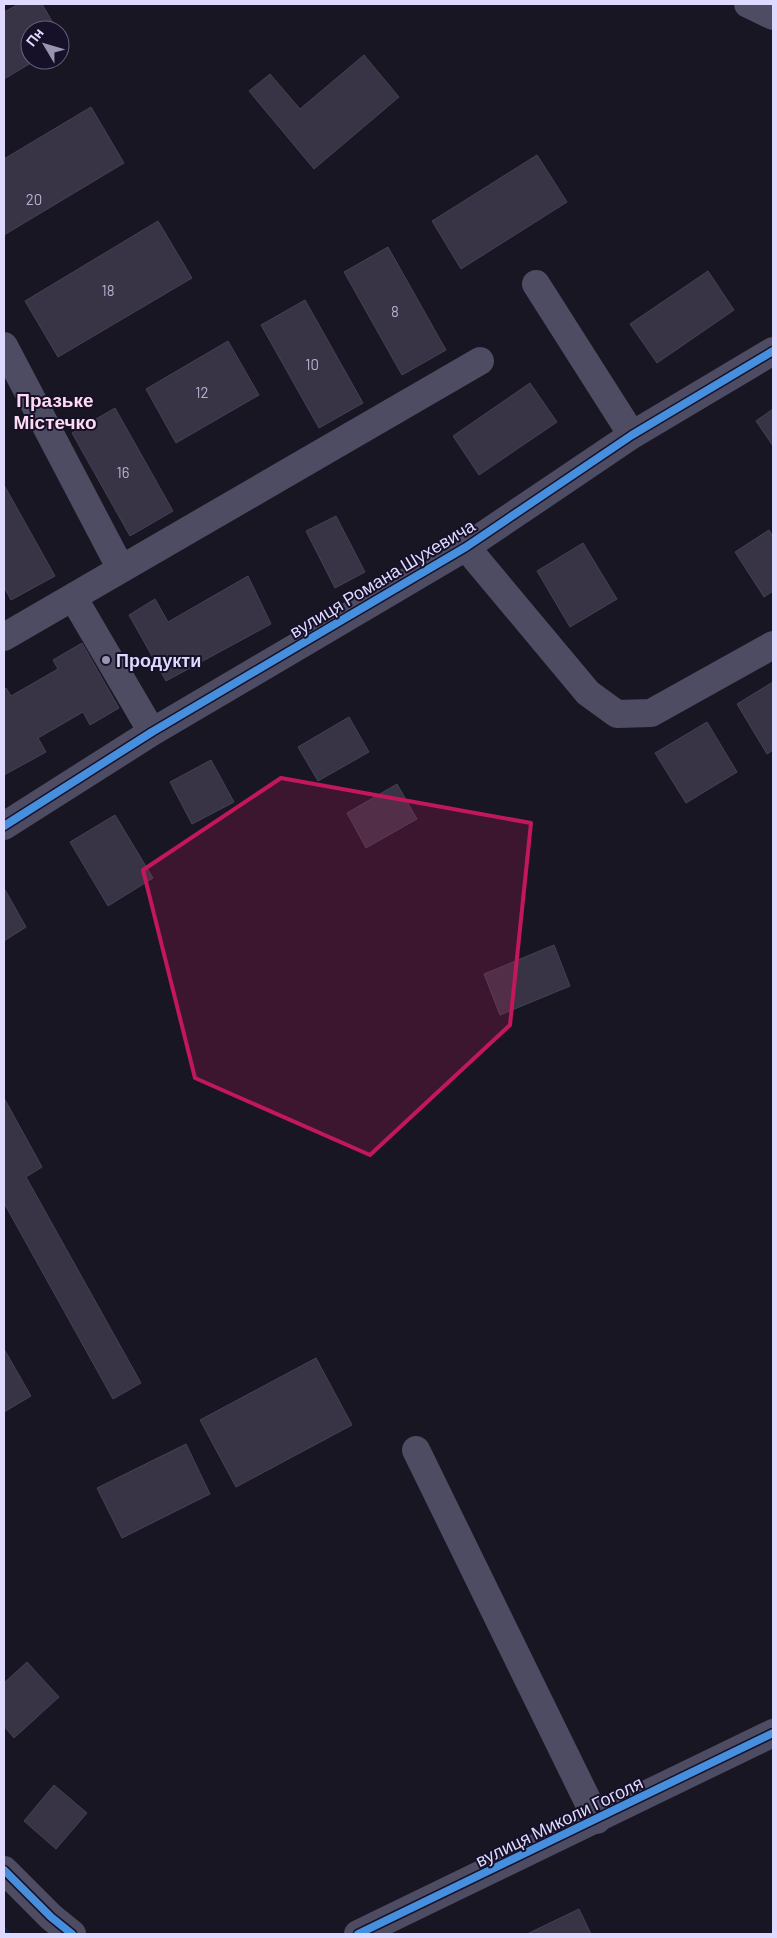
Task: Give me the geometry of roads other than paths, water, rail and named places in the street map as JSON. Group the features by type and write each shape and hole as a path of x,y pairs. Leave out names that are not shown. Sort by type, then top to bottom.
{"street":[{"path":"748,4 773,16"},
{"path":"536,284 632,435"},
{"path":"4,346 121,569"},
{"name":"вулиця Романа Шухевича","path":"4,826 152,732 466,548 632,435 773,351"},
{"path":"4,637 480,361"},
{"path":"466,548 588,693 617,714 651,713 773,645"},
{"path":"73,597 152,732"},
{"path":"416,1450 597,1820"},
{"name":"вулиця Миколи Гоголя","path":"358,1934 597,1820 773,1733"},
{"path":"4,1870 51,1918 72,1934"}],"place":[{"name":"Продукти","path":"106,660"}],"district":[{"name":"Празьке Містечко","path":"55,410"}]}
